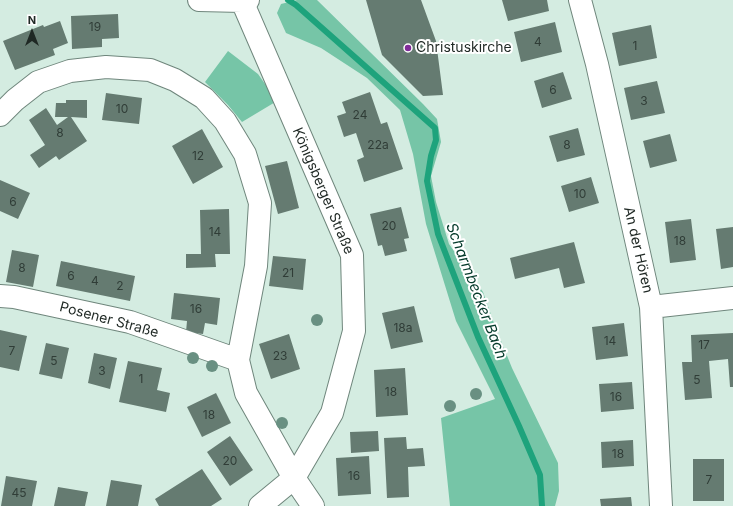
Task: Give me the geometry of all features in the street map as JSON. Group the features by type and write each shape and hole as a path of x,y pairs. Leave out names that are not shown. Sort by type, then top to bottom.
{"street":[{"path":"199,0 245,1"},
{"name":"An der Hören","path":"580,0 597,64 651,307 661,506"},
{"name":"Königsberger Straße","path":"245,1 352,255 354,330 332,413 294,478 260,506"},
{"path":"0,115 15,100 38,82 70,71 106,67 150,70 175,80 204,98 225,121 245,154 260,203 256,266 238,360 246,393 294,478 313,506"},
{"name":"Posener Straße","path":"0,296 14,297 130,322 238,360"},
{"path":"651,307 733,298"}],"green space":[{"path":"297,0 317,0 437,119 441,142 431,176 436,202 449,244 483,292 512,368 558,463 559,491 555,506 450,506 441,418 495,399 456,321 426,224 413,154 400,110 367,78 321,48 286,33 277,13 281,4"},
{"path":"228,51 258,74 277,101 242,122 228,105 205,82"}],"building":[{"name":"Christuskirche","path":"366,0 421,0 436,41 443,95 423,96 382,55"},
{"path":"502,0 547,0 549,11 508,21"},
{"path":"118,14 119,38 102,39 102,47 72,49 71,16"},
{"path":"60,21 68,43 53,49 55,55 15,70 3,41 43,25 44,27"},
{"path":"555,22 562,52 521,62 514,32"},
{"path":"651,25 657,58 619,66 612,33"},
{"path":"563,72 572,99 542,108 534,81"},
{"path":"657,81 665,113 631,120 624,88"},
{"path":"370,92 381,124 387,122 403,169 364,182 357,160 364,157 356,133 344,137 337,116 346,113 342,102"},
{"path":"106,93 142,98 139,124 102,120"},
{"path":"66,100 87,100 87,118 71,117 87,141 59,160 56,156 39,168 30,155 45,145 29,120 46,108 57,125 68,117 55,117 56,103 66,103"},
{"path":"578,128 585,155 557,162 549,136"},
{"path":"202,129 223,167 193,184 172,146"},
{"path":"670,134 677,161 650,168 643,141"},
{"path":"287,161 299,208 278,214 265,166"},
{"path":"591,177 599,203 569,212 561,186"},
{"path":"0,180 30,193 18,219 0,211"},
{"path":"401,207 409,238 404,239 407,251 385,256 382,245 378,246 370,214"},
{"path":"229,209 230,254 215,254 216,267 186,268 186,254 201,254 200,210"},
{"path":"691,219 696,260 670,263 665,222"},
{"path":"733,227 733,267 721,269 716,229"},
{"path":"574,242 585,283 564,288 559,268 515,279 510,258"},
{"path":"12,250 39,255 33,287 6,282"},
{"path":"273,256 306,259 303,290 269,286"},
{"path":"61,261 135,276 130,301 56,286"},
{"path":"174,293 220,298 217,325 205,323 203,334 186,332 187,321 171,319"},
{"path":"414,306 423,342 391,349 382,313"},
{"path":"624,323 628,356 596,360 592,327"},
{"path":"0,330 27,336 19,371 0,367"},
{"path":"733,333 733,387 730,387 728,359 709,361 712,398 685,400 682,362 692,362 691,335"},
{"path":"289,334 300,369 271,379 259,344"},
{"path":"46,343 69,348 62,379 39,374"},
{"path":"94,353 117,358 110,389 88,383"},
{"path":"128,361 162,368 157,390 170,393 166,412 119,402"},
{"path":"405,368 408,415 376,417 374,370"},
{"path":"632,382 634,409 601,412 599,384"},
{"path":"216,393 231,423 202,437 187,407"},
{"path":"378,431 379,451 351,453 350,432"},
{"path":"230,436 253,470 230,486 207,452"},
{"path":"406,437 407,449 423,448 425,466 408,467 409,497 387,498 384,438"},
{"path":"633,440 634,466 602,468 601,442"},
{"path":"369,456 371,494 338,496 336,458"},
{"path":"693,459 724,459 724,501 693,501"},
{"path":"202,469 222,499 211,506 159,506 155,499"},
{"path":"6,476 37,481 32,506 1,506"},
{"path":"111,480 142,485 138,506 106,506"},
{"path":"58,487 88,492 85,506 54,506"},
{"path":"631,497 632,506 601,506 600,499"}],"waterway":[{"name":"Scharmbecker Bach","path":"288,0 296,5 435,128 436,140 431,156 427,181 438,234 478,337 540,475 542,506"}],"place":[{"name":"Christuskirche","path":"408,48"}]}
